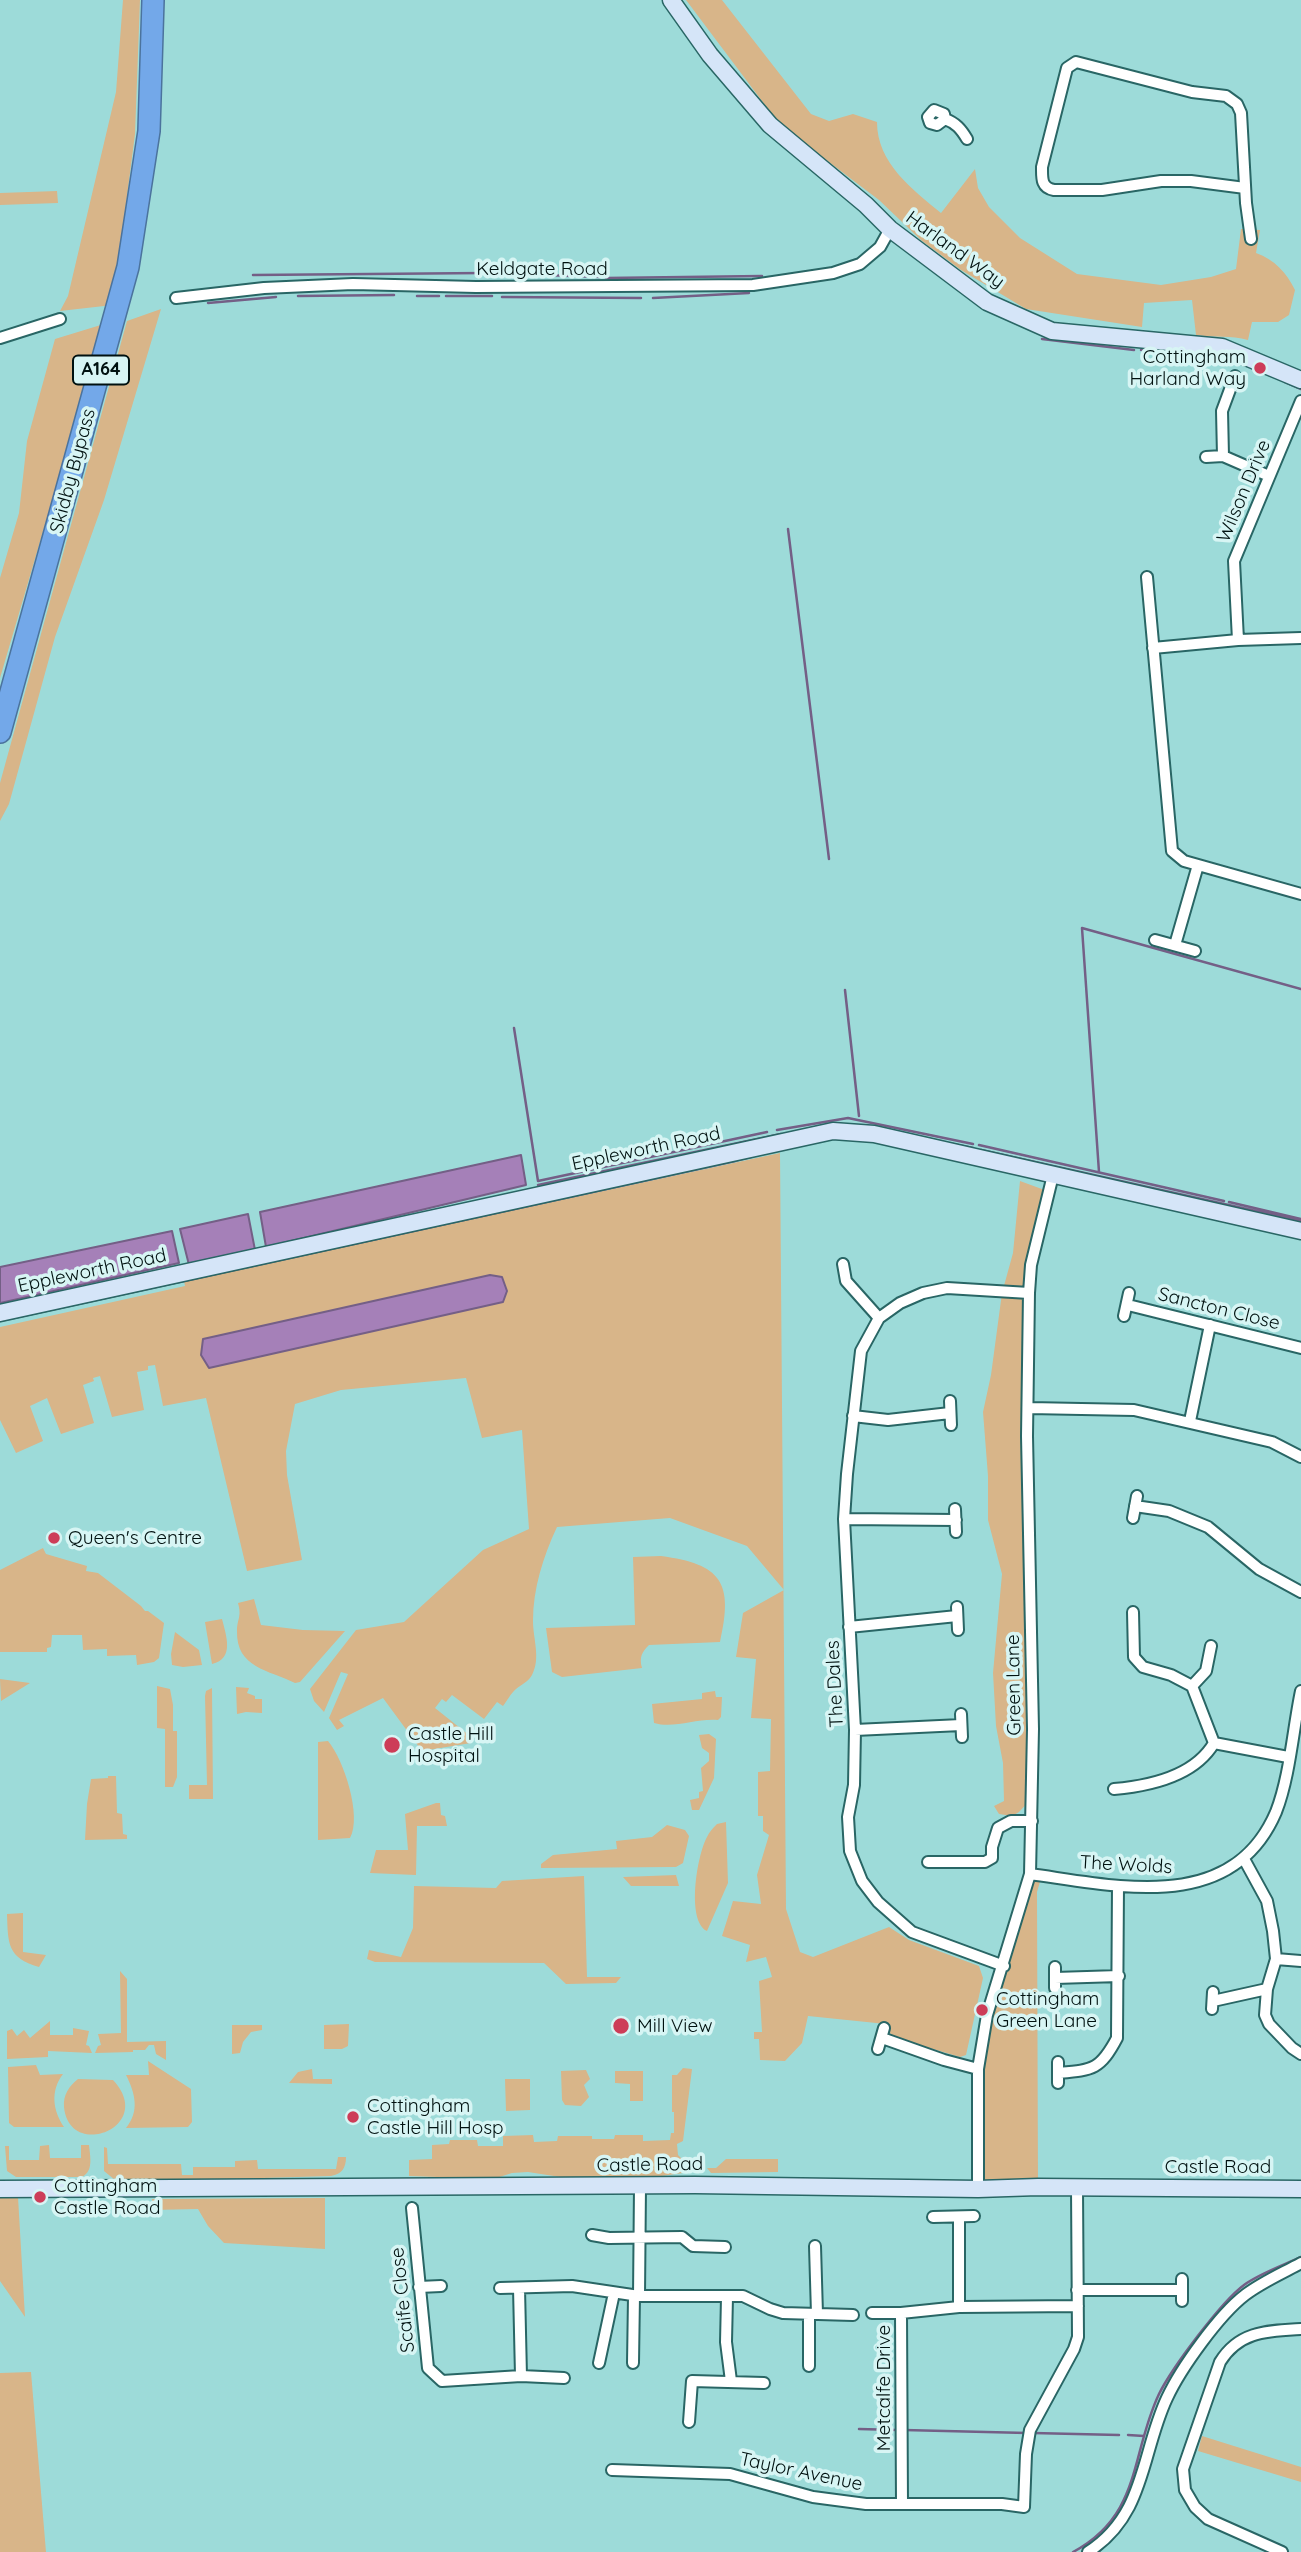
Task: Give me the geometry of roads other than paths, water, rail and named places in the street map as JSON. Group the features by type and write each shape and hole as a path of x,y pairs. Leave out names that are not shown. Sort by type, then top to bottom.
{"highway":[{"name":"Skidby Bypass","path":"0,732 128,267 149,131 153,0"}],"street":[{"name":"Harland Way","path":"671,0 710,55 770,125 866,205 890,229 987,302 1052,331 1222,346 1301,380"},
{"path":"1245,188 1191,181 1161,181 1102,190 1046,188 1042,180 1042,167 1067,68 1076,62 1192,92 1230,97 1241,113 1251,239"},
{"path":"945,119 961,129 967,139"},
{"name":"Keldgate Road","path":"176,298 264,288 353,284 477,287 753,285 833,273 860,264 880,247 890,229"},
{"path":"0,338 60,319"},
{"path":"1223,456 1223,411 1235,376"},
{"name":"Wilson Drive","path":"1238,640 1234,561 1301,401"},
{"path":"1206,457 1223,456 1269,477"},
{"path":"1147,577 1172,851 1184,861 1301,894"},
{"path":"1153,648 1238,640 1301,638"},
{"path":"1175,945 1198,865"},
{"path":"1155,940 1195,951"},
{"name":"Eppleworth Road","path":"0,1313 833,1131 874,1134 1301,1231"},
{"name":"Green Lane","path":"978,2189 978,2069 987,2015 1030,1874 1033,1729 1029,1293 1031,1265 1053,1175"},
{"path":"843,1264 846,1281 879,1318 900,1303 923,1293 947,1288 1029,1293"},
{"name":"Sancton Close","path":"1129,1293 1126,1311 1210,1325 1301,1348"},
{"name":"The Dales","path":"879,1318 862,1351 844,1519 855,1731 854,1785 848,1817 850,1851 862,1881 878,1902 912,1932 1004,1966"},
{"path":"1190,1421 1210,1325"},
{"path":"853,1416 888,1420 951,1419 950,1401"},
{"path":"1028,1408 1134,1410 1272,1442 1301,1457"},
{"path":"1133,1518 1136,1501 1208,1527 1259,1569 1301,1592"},
{"path":"844,1519 956,1520"},
{"path":"849,1627 957,1612 958,1630"},
{"path":"1111,1776 1113,1792 1167,1780 1210,1751 1214,1743 1192,1686 1171,1675 1143,1667 1134,1657 1130,1619"},
{"path":"1192,1686 1206,1671 1211,1647"},
{"name":"The Wolds","path":"1030,1874 1118,1886 1155,1887 1202,1881 1222,1873 1244,1859 1266,1832 1276,1810 1301,1691"},
{"path":"855,1731 961,1725"},
{"path":"1214,1743 1289,1757"},
{"path":"928,1862 985,1862 992,1858 992,1847 998,1828 1011,1821 1032,1821"},
{"path":"1244,1859 1267,1901 1276,1959 1265,2015 1269,2024 1301,2054"},
{"path":"1058,2073 1089,2070 1106,2058 1118,2038 1118,1886"},
{"path":"1276,1959 1301,1961"},
{"path":"1055,1977 1119,1976"},
{"path":"1213,2001 1268,1989"},
{"path":"878,2049 883,2033 978,2069"},
{"path":"633,2364 640,2186"},
{"name":"Castle Road","path":"0,2189 640,2186 1301,2189"},
{"path":"872,2313 959,2307 1078,2306 1077,2188"},
{"name":"Scaife Close","path":"412,2208 428,2368 442,2381 521,2376 564,2378"},
{"path":"933,2217 974,2216"},
{"path":"959,2217 959,2307"},
{"path":"592,2235 609,2238 682,2237 693,2246 725,2247"},
{"path":"809,2366 815,2246"},
{"path":"1088,2552 1115,2530 1126,2514 1145,2469 1166,2400 1189,2362 1221,2319 1245,2295 1301,2263"},
{"path":"419,2287 441,2286"},
{"path":"500,2288 580,2287 636,2296 743,2296 770,2309 853,2315"},
{"path":"519,2288 521,2376"},
{"path":"1077,2290 1182,2290"},
{"path":"599,2363 614,2293"},
{"path":"727,2297 726,2342 731,2381"},
{"name":"Taylor Avenue","path":"612,2470 730,2474 813,2497 866,2504 1002,2504 1024,2507 1026,2454 1030,2430 1074,2349 1080,2326 1078,2306"},
{"name":"Metcalfe Drive","path":"901,2313 902,2504"},
{"path":"1282,2552 1208,2519 1195,2507 1185,2490 1182,2469 1220,2362 1228,2349 1241,2339 1268,2331 1301,2329"},
{"path":"689,2422 692,2381 764,2383"}],"waterway":[{"path":"253,275 484,273"},
{"path":"489,273 600,277"},
{"path":"606,278 762,276"},
{"path":"653,298 749,293"},
{"path":"298,296 394,295"},
{"path":"417,296 439,296"},
{"path":"446,296 492,296"},
{"path":"208,303 276,297"},
{"path":"502,297 641,298"},
{"path":"1042,339 1134,350"},
{"path":"1141,350 1188,353"},
{"path":"1269,375 1277,378"},
{"path":"1285,382 1301,389"},
{"path":"788,529 829,859"},
{"path":"1099,1172 1082,928 1301,989"},
{"path":"845,990 859,1116"},
{"path":"514,1028 538,1181 767,1132"},
{"path":"777,1130 848,1118 973,1144"},
{"path":"538,1185 781,1134"},
{"path":"953,1144 973,1148"},
{"path":"979,1145 1224,1201"},
{"path":"981,1150 1301,1221"},
{"path":"734,1161 751,1157"},
{"path":"0,1321 735,1161"},
{"path":"1229,1202 1301,1219"},
{"path":"1073,2552 1095,2537 1123,2502 1159,2394 1198,2336 1244,2285 1301,2257"},
{"path":"859,2429 897,2430"},
{"path":"904,2430 1027,2433"},
{"path":"1033,2433 1119,2435"},
{"path":"1128,2435 1144,2436"}],"place":[{"name":"Cottingham Harland Way","path":"1260,368"},
{"name":"Queen's Centre","path":"54,1538"},
{"name":"Castle Hill Hospital","path":"392,1745"},
{"name":"Cottingham Green Lane","path":"982,2010"},
{"name":"Mill View","path":"621,2026"},
{"name":"Cottingham Castle Hill Hosp","path":"353,2117"},
{"name":"Cottingham Castle Road","path":"40,2197"}]}
